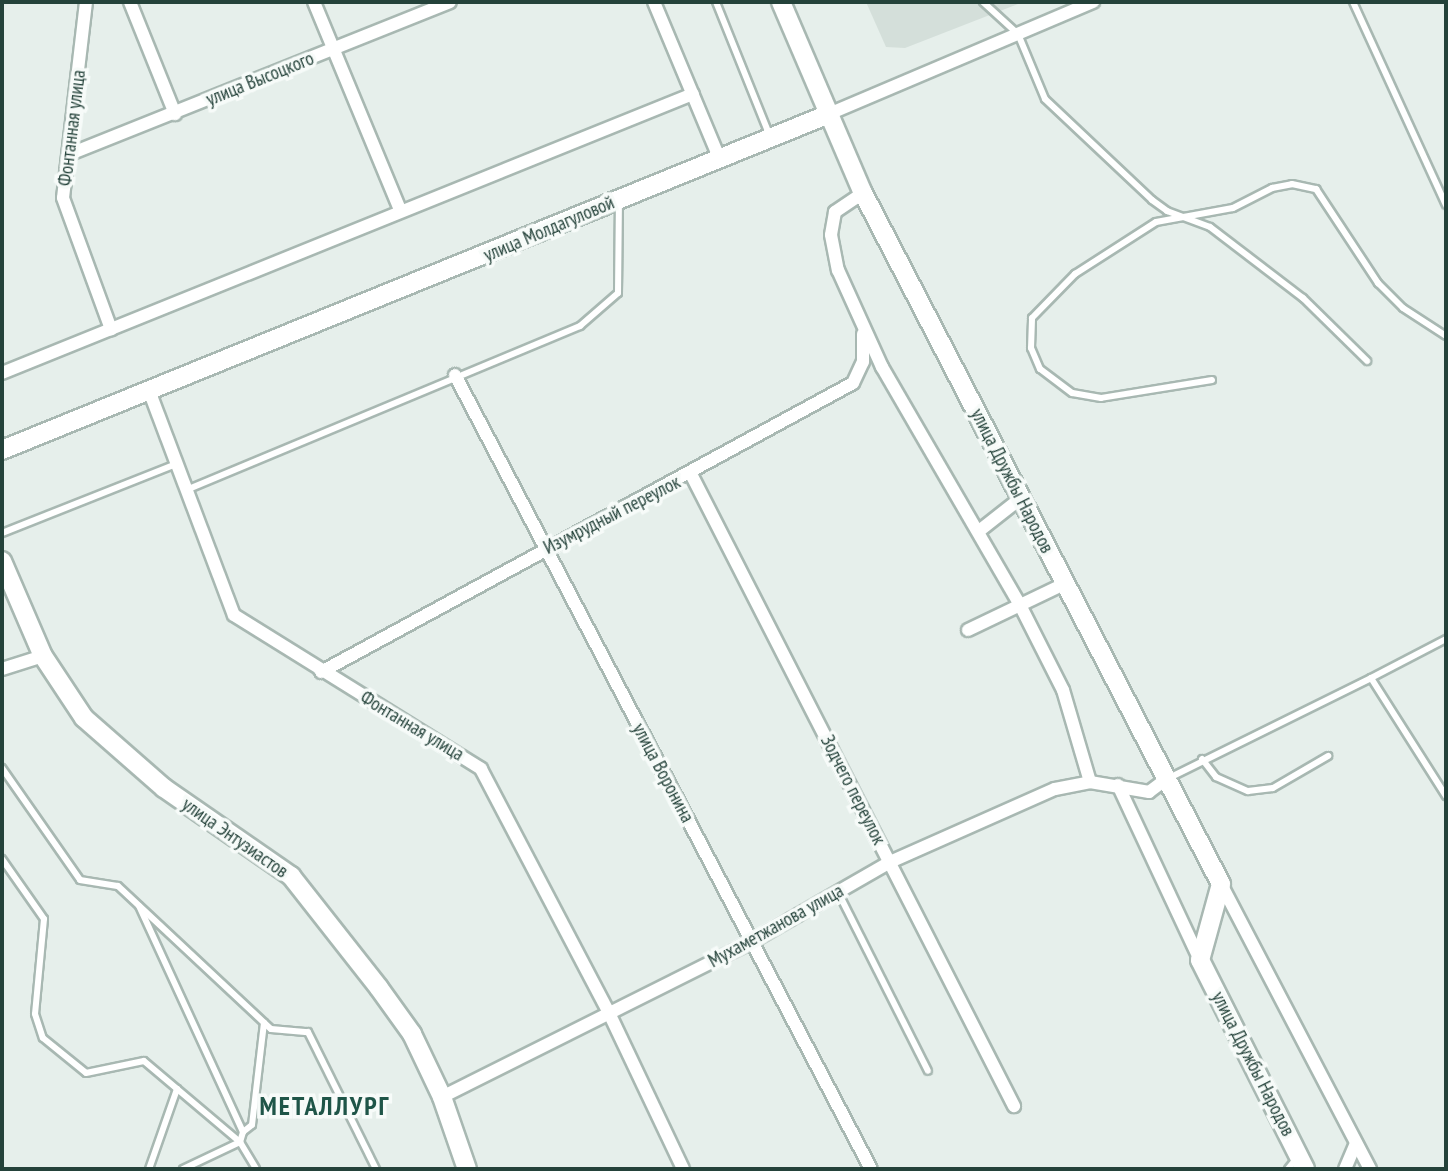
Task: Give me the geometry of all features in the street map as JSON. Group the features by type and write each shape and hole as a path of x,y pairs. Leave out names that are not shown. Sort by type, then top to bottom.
{"street":[{"name":"Фонтанная улица","path":"86,2 63,198 111,329"},
{"path":"130,2 175,114"},
{"path":"314,2 400,210"},
{"name":"улица Высоцкого","path":"70,154 450,2"},
{"path":"654,2 720,160"},
{"name":"улица Дружбы Народов","path":"780,2 863,193 1221,884"},
{"name":"улица Молдагуловой","path":"2,450 150,393 720,160 1093,2"},
{"path":"2,373 400,210 693,94"},
{"path":"863,193 835,212 831,235 838,270 863,331 979,531 1063,690 1090,782"},
{"name":"Изумрудный переулок","path":"321,672 546,549 691,474 853,383 863,362 863,331"},
{"name":"улица Воронина","path":"455,375 872,1169"},
{"name":"Фонтанная улица","path":"150,393 234,615 321,672 436,737 481,769 610,1015 683,1169"},
{"name":"Зодчего переулок","path":"691,474 1014,1105"},
{"path":"979,531 1021,498"},
{"name":"улица Энтузиастов","path":"2,561 43,656 84,718 164,788 291,876 412,1034 442,1097 467,1169"},
{"path":"968,630 1064,584"},
{"path":"2,669 43,656"},
{"name":"Мухаметжанова улица","path":"442,1097 751,942 890,862 1055,789 1090,782 1149,792 1165,780"},
{"name":"улица Дружбы Народов","path":"1118,785 1297,1165"},
{"path":"1200,960 1221,884"},
{"path":"1221,884 1370,1169"},
{"path":"1345,1169 1356,1143"}],"lane":[{"path":"716,2 771,138"},
{"path":"983,2 1018,34 1045,99 1152,200 1184,219 1210,227 1303,298 1367,361"},
{"path":"1353,2 1446,205"},
{"path":"1212,380 1101,398 1072,393 1040,369 1031,348 1032,318 1075,274 1156,222 1233,208 1272,188 1292,184 1316,189 1378,283 1402,308 1446,336"},
{"path":"186,490 455,375 580,326 618,293 618,200"},
{"path":"2,533 176,464"},
{"path":"1165,780 1202,759 1269,732 1446,639"},
{"path":"1371,678 1446,796"},
{"path":"1202,759 1216,777 1248,791 1273,788 1328,756"},
{"path":"2,768 80,880 118,886 271,1029 308,1032 376,1169"},
{"path":"2,859 44,919 35,1014 43,1038 86,1073 144,1061 240,1142 256,1169"},
{"path":"838,892 928,1071"},
{"path":"139,906 243,1132"},
{"path":"183,1169 240,1142 243,1132 252,1125 264,1023"},
{"path":"149,1169 177,1089"}],"shaded area":[{"path":"866,2 1023,2 905,48 886,47"}],"district":[{"name":"МЕТАЛЛУРГ","path":"325,1106"}]}
